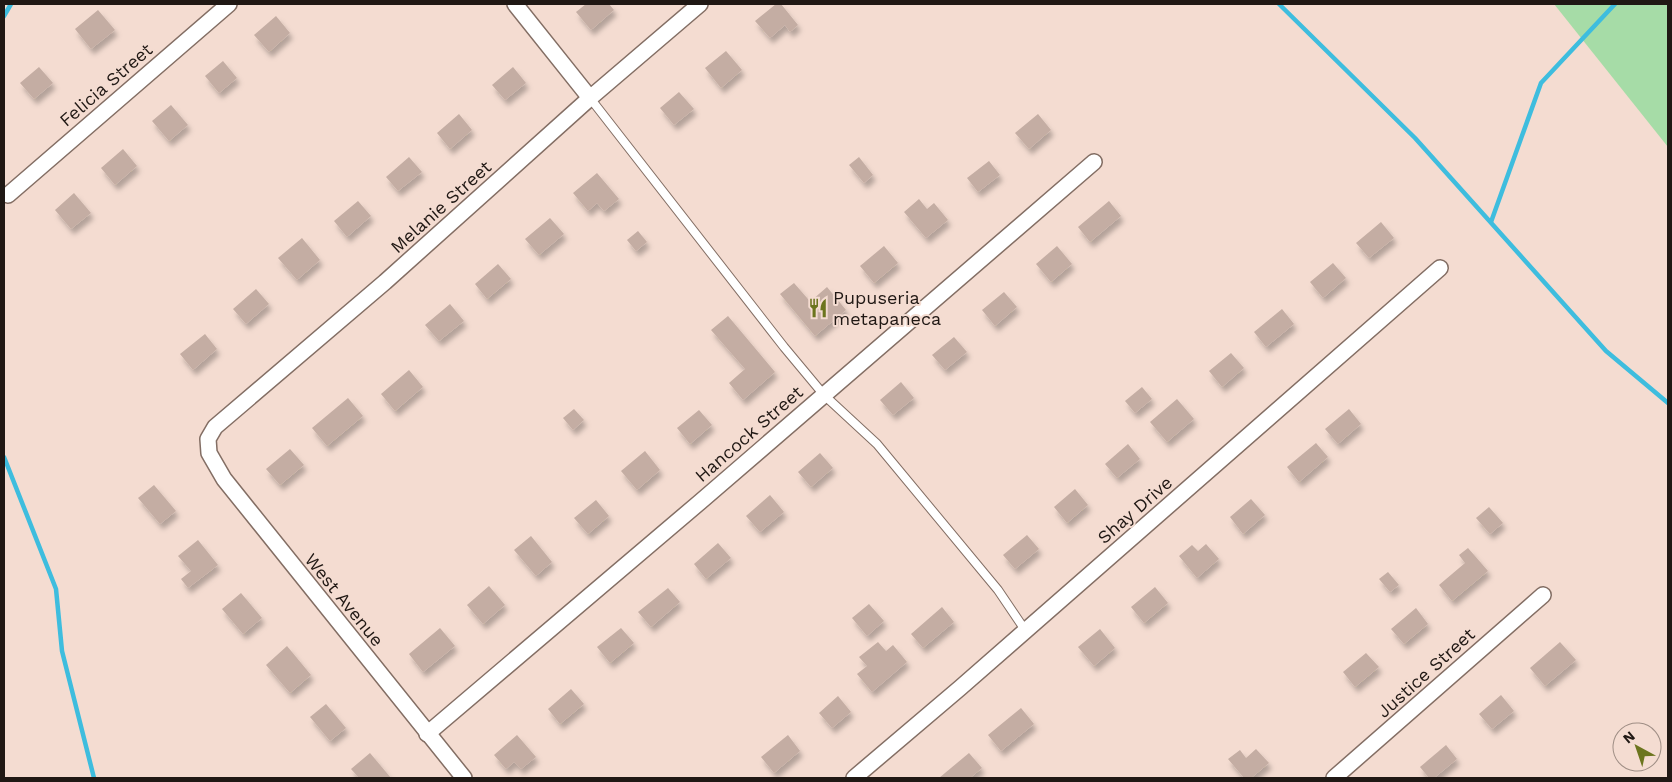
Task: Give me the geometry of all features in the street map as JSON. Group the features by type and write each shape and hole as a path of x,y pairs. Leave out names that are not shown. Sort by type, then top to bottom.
{"street":[{"name":"Felicia Street","path":"8,194 229,4"},
{"path":"515,4 590,98"},
{"name":"Melanie Street","path":"208,439 215,427 386,282 590,98 700,4"},
{"name":"Hancock Street","path":"427,734 1094,162"},
{"name":"Shay Drive","path":"854,778 960,688 1440,268"},
{"name":"West Avenue","path":"208,439 209,453 224,479 464,778"},
{"name":"Justice Street","path":"1334,778 1543,595"}],"lane":[{"path":"590,98 784,347 824,395 877,444 998,590 1025,630"}],"green space":[{"path":"1554,4 1668,4 1668,147"}],"building":[{"path":"586,4 609,4 614,10 591,30 576,12"},
{"path":"776,4 781,4 798,25 790,32 785,25 770,38 755,21"},
{"path":"98,10 115,30 91,49 75,29"},
{"path":"276,16 290,33 269,52 254,35"},
{"path":"726,51 742,70 721,88 705,68"},
{"path":"223,61 237,78 219,93 205,76"},
{"path":"39,67 53,83 34,99 20,83"},
{"path":"513,67 526,83 505,100 492,85"},
{"path":"679,92 694,109 674,125 660,108"},
{"path":"171,105 188,125 169,141 152,121"},
{"path":"459,114 472,130 450,149 437,133"},
{"path":"1038,114 1051,130 1029,149 1015,133"},
{"path":"123,149 137,166 115,185 101,168"},
{"path":"409,157 422,172 398,191 386,177"},
{"path":"859,157 873,175 864,183 849,165"},
{"path":"989,161 1000,175 978,192 967,178"},
{"path":"597,173 619,199 604,211 597,203 588,211 573,193"},
{"path":"74,193 91,213 71,229 55,210"},
{"path":"919,199 927,209 934,203 948,220 926,238 904,212"},
{"path":"358,201 371,216 347,237 334,221"},
{"path":"1109,201 1121,216 1090,242 1078,227"},
{"path":"550,218 564,234 539,255 525,239"},
{"path":"1381,222 1394,238 1369,258 1356,243"},
{"path":"638,231 647,242 636,251 627,240"},
{"path":"302,238 320,260 297,280 278,258"},
{"path":"884,246 898,263 874,283 860,266"},
{"path":"1057,246 1072,264 1051,282 1036,264"},
{"path":"1333,263 1346,278 1323,298 1310,282"},
{"path":"498,264 511,279 487,299 475,284"},
{"name":"Pupuseria metapaneca","path":"794,283 814,306 816,304 812,300 827,287 846,310 815,336 780,294"},
{"path":"256,289 269,304 246,324 233,309"},
{"path":"1004,292 1017,307 995,326 982,310"},
{"path":"450,304 464,321 439,341 425,325"},
{"path":"1282,309 1294,324 1266,347 1254,332"},
{"path":"728,316 775,372 743,400 729,383 745,369 711,330"},
{"path":"205,334 217,349 193,370 180,354"},
{"path":"954,337 967,352 945,370 932,355"},
{"path":"1231,353 1244,368 1222,387 1209,371"},
{"path":"409,370 423,387 395,411 381,394"},
{"path":"901,382 914,398 893,415 880,400"},
{"path":"1142,387 1152,399 1135,413 1125,401"},
{"path":"348,398 363,416 327,446 312,428"},
{"path":"1177,399 1194,419 1167,442 1150,422"},
{"path":"574,409 584,420 573,430 563,418"},
{"path":"1349,409 1361,424 1338,444 1325,429"},
{"path":"699,410 712,425 690,444 677,428"},
{"path":"1316,443 1328,457 1299,482 1287,467"},
{"path":"1128,444 1140,459 1117,478 1105,464"},
{"path":"290,449 304,465 280,485 266,469"},
{"path":"645,451 660,470 637,490 621,471"},
{"path":"820,453 833,468 811,487 798,472"},
{"path":"154,485 176,511 160,524 138,498"},
{"path":"1075,489 1088,505 1067,523 1054,507"},
{"path":"770,495 784,512 760,532 746,516"},
{"path":"1251,499 1265,515 1243,534 1230,517"},
{"path":"596,500 609,516 588,534 574,518"},
{"path":"1489,507 1503,523 1490,534 1476,518"},
{"path":"1027,535 1039,549 1015,569 1003,555"},
{"path":"531,536 552,562 536,576 514,550"},
{"path":"198,540 218,565 188,588 181,579 191,571 178,556"},
{"path":"718,543 731,558 706,579 694,564"},
{"path":"1206,544 1219,559 1197,578 1179,556 1192,545 1198,551"},
{"path":"1468,548 1488,571 1452,601 1439,585 1465,563 1459,555"},
{"path":"1388,572 1399,585 1390,592 1379,579"},
{"path":"489,586 505,605 483,624 467,605"},
{"path":"1155,587 1168,603 1144,623 1131,607"},
{"path":"668,588 680,602 651,627 638,612"},
{"path":"241,593 262,618 243,634 222,609"},
{"path":"869,604 884,621 867,636 852,618"},
{"path":"942,607 954,622 923,648 911,634"},
{"path":"1416,608 1428,624 1404,644 1391,629"},
{"path":"440,628 455,646 423,672 409,654"},
{"path":"621,628 634,643 610,663 597,647"},
{"path":"1100,629 1115,648 1094,666 1078,647"},
{"path":"878,642 886,651 893,645 907,662 872,692 857,674 867,666 859,657"},
{"path":"1560,642 1576,660 1545,686 1530,668"},
{"path":"287,646 311,675 290,693 266,665"},
{"path":"1366,653 1379,667 1355,687 1343,672"},
{"path":"571,689 584,704 560,724 548,709"},
{"path":"1501,695 1514,711 1492,729 1479,714"},
{"path":"838,696 851,712 832,728 819,713"},
{"path":"326,704 346,728 330,741 310,717"},
{"path":"1021,708 1034,724 1001,751 988,735"},
{"path":"517,735 536,757 521,769 514,762 506,769 494,755"},
{"path":"788,735 800,751 774,773 761,757"},
{"path":"1446,745 1457,759 1434,778 1429,778 1420,767"},
{"path":"1256,749 1269,763 1251,778 1244,778 1228,759 1240,750 1246,758"},
{"path":"370,753 391,778 359,778 351,769"},
{"path":"969,753 982,768 970,778 939,778"}],"waterway":[{"path":"4,16 11,4"},
{"path":"1279,4 1415,138 1606,351 1668,403"},
{"path":"1491,222 1541,83 1615,4"},
{"path":"4,457 56,589 62,651 94,778"}],"place":[{"name":"Pupuseria metapaneca","path":"818,308"}]}
